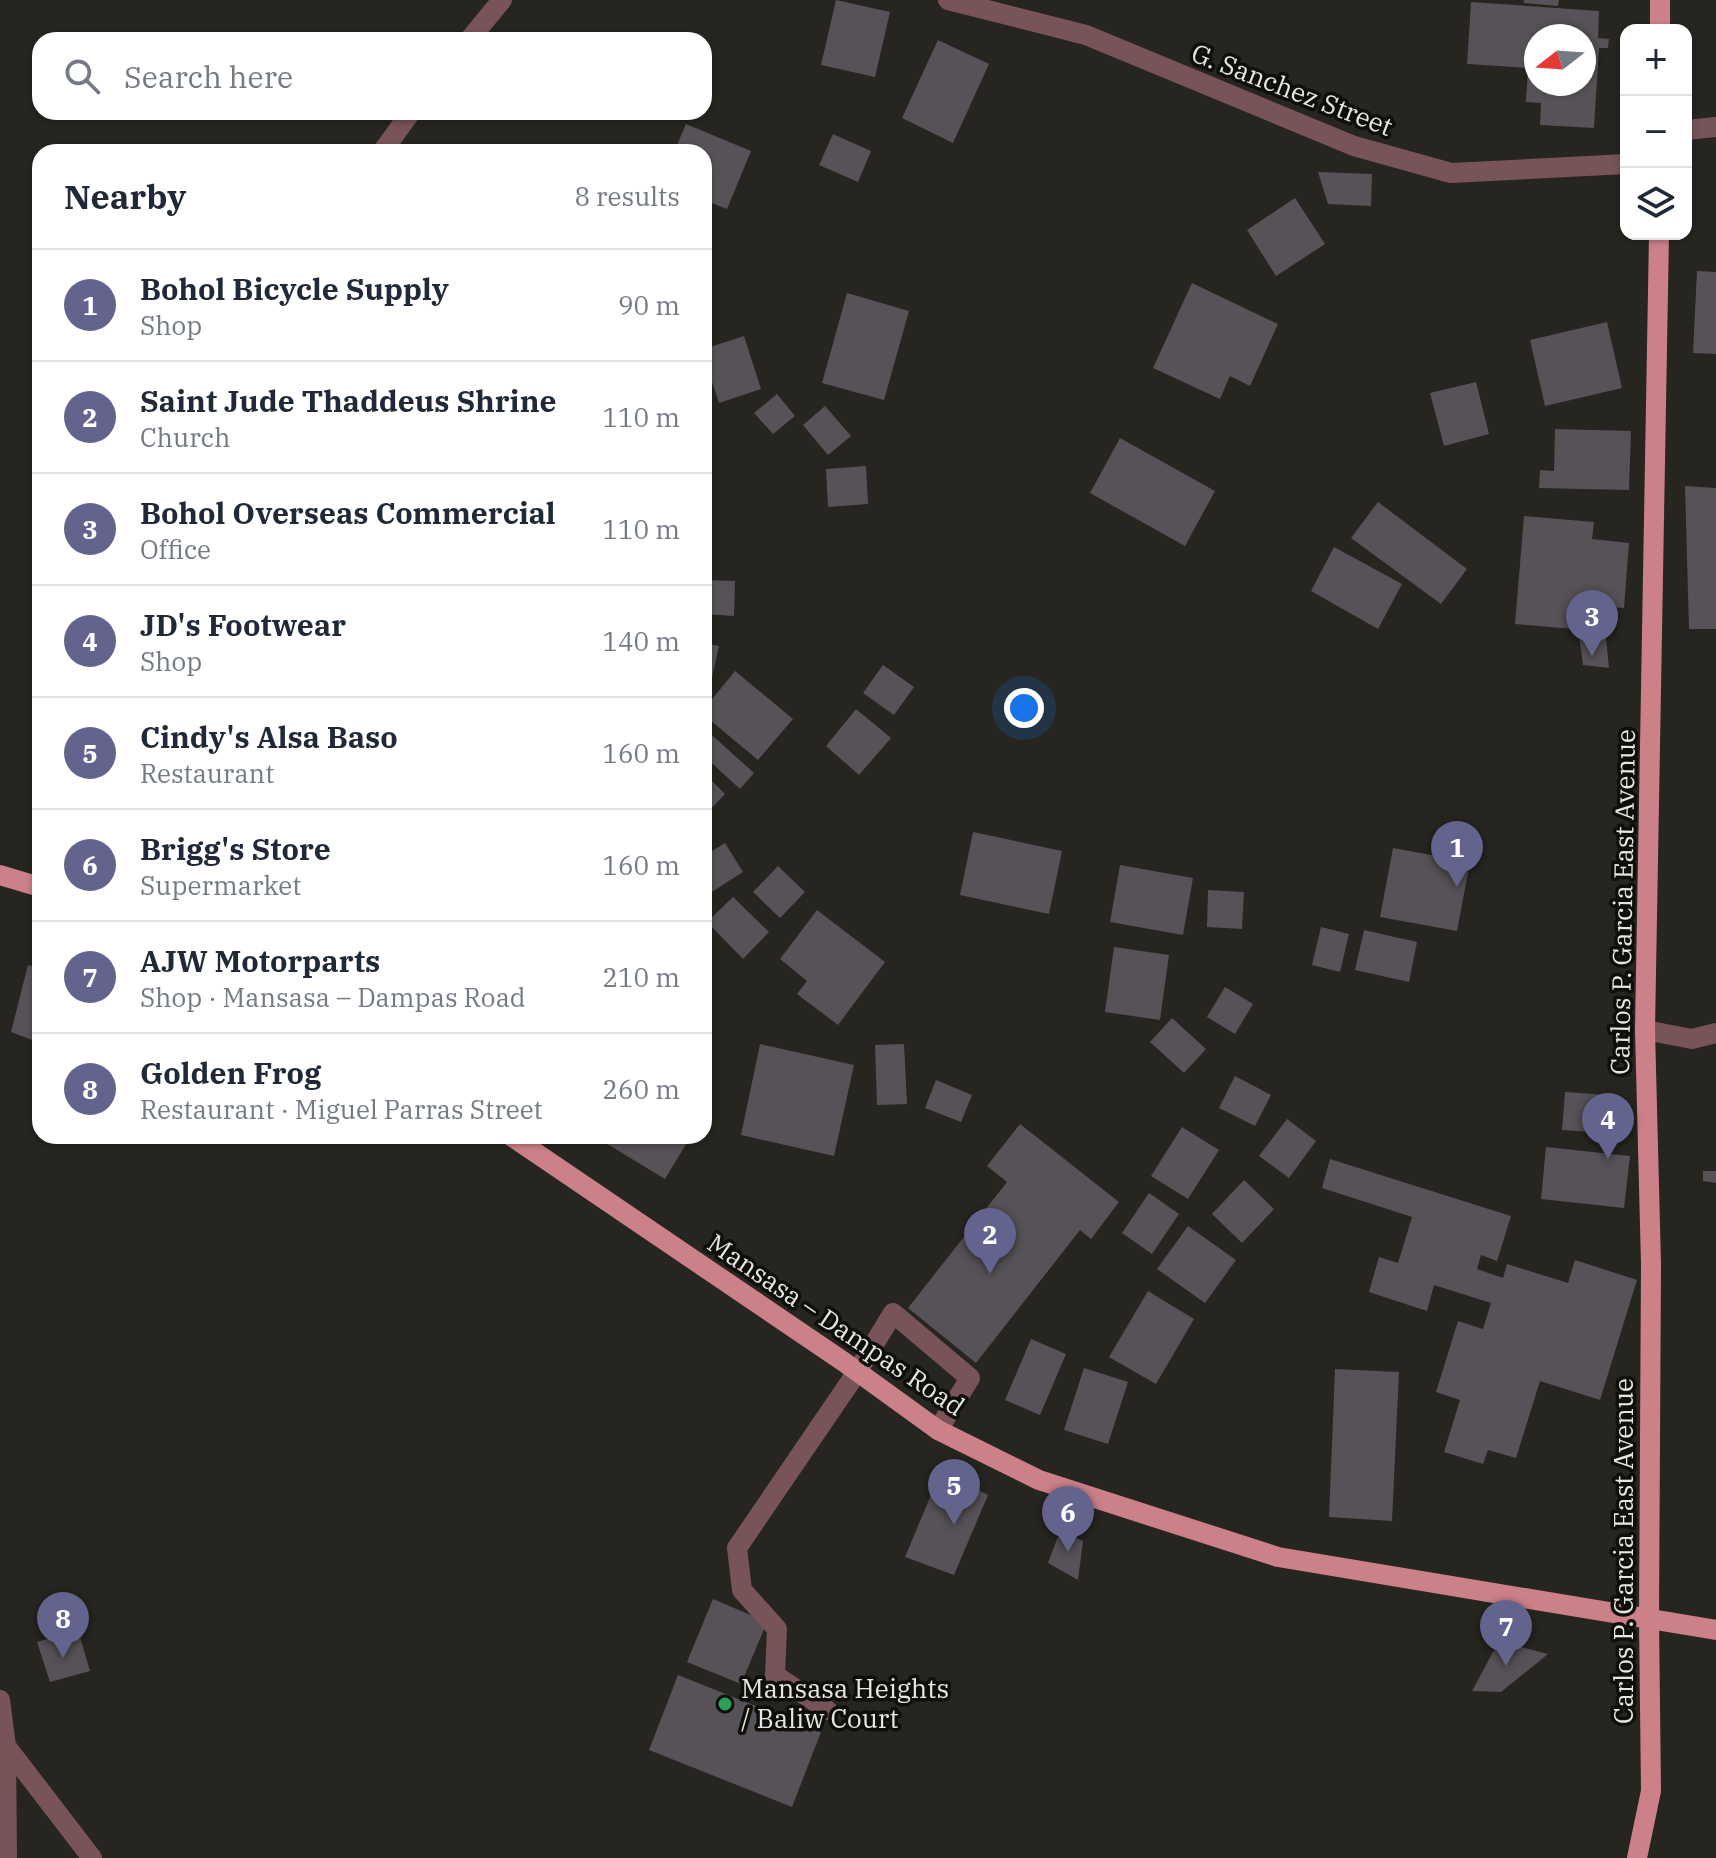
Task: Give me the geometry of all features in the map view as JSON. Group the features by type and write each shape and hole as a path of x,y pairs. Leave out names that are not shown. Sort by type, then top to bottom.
{"main road":[{"path":"1660,0 1660,24"},
{"name":"Carlos P. Garcia East Avenue","path":"1637,1858 1651,1791 1651,1264 1645,1030 1659,240"},
{"path":"0,875 32,885"},
{"name":"Mansasa – Dampas Road","path":"523,1144 938,1430 1039,1480 1278,1557 1716,1630"}],"street":[{"path":"476,32 502,0"},
{"name":"G. Sanchez Street","path":"948,0 1086,35 1354,146 1451,173 1620,164"},
{"path":"388,144 405,120"},
{"path":"1692,129 1716,127"},
{"path":"1645,1030 1692,1039 1716,1033"},
{"path":"827,1710 775,1675 777,1629 742,1590 737,1548 857,1372 893,1313 970,1378 938,1430"},
{"path":"0,1700 6,1746 7,1858"},
{"path":"6,1746 92,1858"}],"building":[{"path":"836,0 890,12 875,77 821,65"},
{"path":"1524,0 1559,0 1558,6 1524,3"},
{"path":"1471,2 1599,11 1598,38 1609,39 1608,48 1599,48 1596,96 1596,24 1524,24 1524,68 1467,64"},
{"path":"938,40 989,64 953,143 902,118"},
{"path":"1526,96 1596,96 1594,128 1540,125 1541,103 1526,102"},
{"path":"686,124 751,151 727,209 712,203 712,144 677,144"},
{"path":"833,134 871,151 858,182 819,165"},
{"path":"1318,172 1372,174 1371,206 1328,204"},
{"path":"1295,198 1325,244 1276,276 1247,230"},
{"path":"1697,271 1716,272 1716,354 1693,353"},
{"path":"1192,283 1278,324 1250,386 1230,376 1220,399 1153,368"},
{"path":"847,293 909,311 884,400 822,383"},
{"path":"1607,322 1622,388 1545,406 1530,340"},
{"path":"744,336 761,389 719,403 712,382 712,346"},
{"path":"1476,382 1489,434 1444,446 1430,393"},
{"path":"777,394 795,416 773,434 754,413"},
{"path":"825,406 851,436 828,455 803,425"},
{"path":"1555,429 1631,431 1629,490 1539,488 1540,470 1554,471"},
{"path":"1120,438 1215,491 1185,546 1090,493"},
{"path":"866,466 868,504 828,507 826,469"},
{"path":"1685,486 1716,488 1716,629 1689,629"},
{"path":"1378,502 1467,569 1441,604 1351,538"},
{"path":"1524,516 1594,522 1592,539 1629,543 1624,608 1587,605 1585,630 1515,624"},
{"path":"1334,547 1402,584 1378,629 1311,591"},
{"path":"712,580 735,581 734,616 712,615"},
{"path":"1605,628 1609,668 1583,665 1579,634"},
{"path":"712,645 719,646 712,677"},
{"path":"883,665 914,687 894,715 863,693"},
{"path":"735,671 793,719 758,760 712,722 712,699"},
{"path":"856,709 891,738 859,775 826,746"},
{"path":"712,735 754,773 740,789 712,763"},
{"path":"712,781 725,794 712,808"},
{"path":"973,832 1062,851 1049,914 960,895"},
{"path":"725,843 743,872 712,892 712,851"},
{"path":"1393,848 1470,862 1457,931 1380,917"},
{"path":"1120,865 1193,878 1183,935 1110,922"},
{"path":"778,866 805,892 780,918 753,892"},
{"path":"1208,890 1244,892 1242,929 1207,927"},
{"path":"733,897 769,932 743,959 712,927 712,917"},
{"path":"817,910 885,962 838,1025 797,994 807,981 780,959"},
{"path":"1321,927 1349,934 1340,972 1312,965"},
{"path":"1364,930 1417,942 1409,982 1355,970"},
{"path":"1114,947 1169,955 1160,1020 1105,1012"},
{"path":"28,965 32,966 32,1040 11,1032"},
{"path":"1225,987 1253,1004 1235,1034 1207,1017"},
{"path":"1172,1018 1206,1049 1184,1073 1150,1042"},
{"path":"760,1044 854,1065 834,1156 741,1135"},
{"path":"904,1044 907,1104 877,1105 875,1045"},
{"path":"1235,1076 1271,1095 1255,1126 1219,1108"},
{"path":"936,1080 972,1095 961,1122 925,1108"},
{"path":"1565,1092 1621,1096 1619,1134 1562,1130"},
{"path":"1287,1119 1316,1141 1289,1178 1259,1156"},
{"path":"1020,1124 1119,1202 1091,1239 1080,1230 976,1363 908,1308 1007,1182 987,1166"},
{"path":"1182,1127 1219,1150 1188,1199 1151,1176"},
{"path":"607,1144 686,1144 665,1179"},
{"path":"1546,1147 1630,1156 1624,1208 1541,1199"},
{"path":"1330,1159 1511,1216 1497,1261 1481,1255 1477,1269 1503,1278 1507,1264 1568,1283 1575,1260 1637,1280 1600,1400 1540,1381 1516,1458 1488,1450 1483,1464 1444,1452 1460,1400 1436,1392 1458,1321 1483,1329 1491,1303 1434,1285 1427,1311 1369,1292 1379,1257 1398,1263 1412,1217 1322,1188"},
{"path":"1703,1171 1716,1171 1716,1183 1703,1181"},
{"path":"1244,1180 1274,1209 1242,1243 1212,1214"},
{"path":"1149,1193 1179,1214 1152,1254 1122,1233"},
{"path":"1188,1226 1236,1260 1205,1303 1157,1269"},
{"path":"1148,1291 1194,1319 1156,1384 1109,1357"},
{"path":"1031,1339 1066,1354 1040,1415 1005,1400"},
{"path":"1084,1368 1128,1382 1108,1444 1064,1430"},
{"path":"1335,1369 1399,1372 1392,1521 1329,1517"},
{"path":"941,1471 988,1495 954,1575 905,1557"},
{"path":"1060,1531 1083,1541 1078,1580 1048,1563"},
{"path":"713,1599 767,1622 741,1684 687,1662"},
{"path":"78,1630 90,1671 50,1682 37,1642"},
{"path":"1499,1641 1548,1654 1501,1692 1472,1691"},
{"path":"678,1675 821,1732 792,1807 649,1750"}],"place":[{"name":"Bohol Overseas Commercial","path":"1592,656"},
{"name":"Bohol Bicycle Supply","path":"1457,887"},
{"name":"JD's Footwear","path":"1608,1159"},
{"name":"Saint Jude Thaddeus Shrine","path":"990,1274"},
{"name":"Cindy's Alsa Baso","path":"954,1525"},
{"name":"Brigg's Store","path":"1068,1552"},
{"name":"Golden Frog","path":"63,1658"},
{"name":"AJW Motorparts","path":"1506,1666"},
{"name":"Mansasa Heights / Baliw Court","path":"725,1704"}]}
